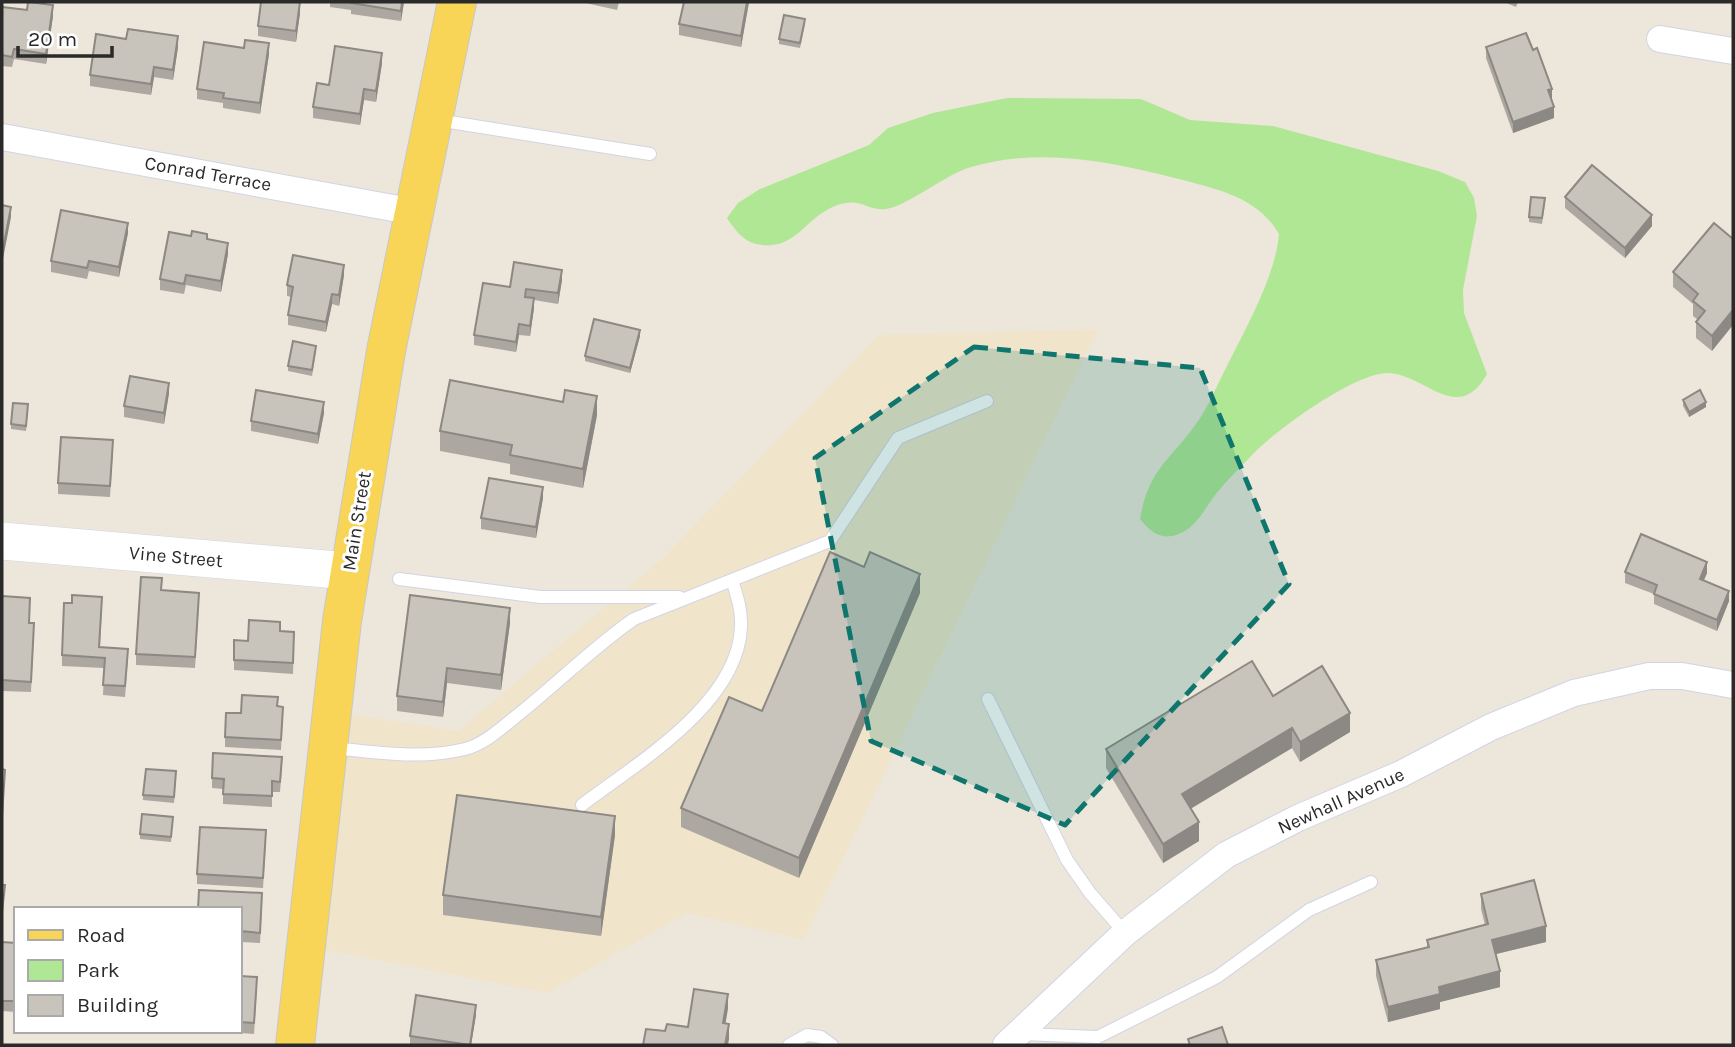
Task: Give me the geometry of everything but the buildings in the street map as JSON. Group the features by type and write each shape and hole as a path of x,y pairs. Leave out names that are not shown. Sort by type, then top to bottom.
{"main road":[{"name":"Main Street","path":"295,1045 349,571 384,363 457,2"}],"street":[{"path":"1660,39 1733,51"},
{"name":"Conrad Terrace","path":"2,137 415,212"},
{"name":"Vine Street","path":"2,541 349,571"},
{"name":"Newhall Avenue","path":"1012,1039 1125,933 1226,855 1332,802 1401,774 1491,727 1574,693 1648,676 1682,676 1733,685"}],"lane":[{"path":"433,119 650,154"},
{"path":"328,748 414,755 468,748 489,737 530,706 606,639 634,619 830,541 898,438 987,401"},
{"path":"400,579 540,597 686,597"},
{"path":"582,805 675,734 715,694 728,674 740,638 741,610 732,580"},
{"path":"988,699 1067,860 1090,894 1125,933"},
{"path":"1012,1039 1098,1037 1217,977 1310,910 1371,882"},
{"path":"789,1045 807,1035 821,1037 832,1045"}],"highlighted area":[{"path":"974,347 1200,368 1289,584 1065,825 871,741 815,458"}],"shaded area":[{"path":"1098,329 804,940 687,913 547,993 316,948 348,714 458,731 662,559 879,335"}],"green space":[{"path":"1007,98 1141,99 1190,120 1273,126 1438,171 1465,182 1474,198 1477,216 1463,290 1464,313 1487,374 1476,389 1464,396 1452,397 1414,380 1386,373 1344,388 1305,412 1264,443 1224,484 1189,528 1176,535 1160,535 1151,531 1140,519 1149,488 1161,467 1205,410 1250,320 1277,250 1279,234 1270,221 1247,202 1205,186 1125,166 1048,157 997,161 971,167 895,207 879,209 857,203 844,203 826,210 793,237 778,244 761,245 748,240 727,218 738,203 760,189 869,145 888,128 933,113"}]}
